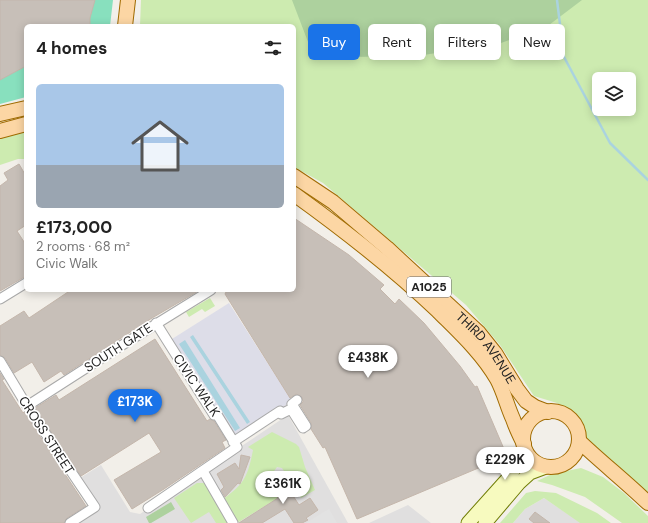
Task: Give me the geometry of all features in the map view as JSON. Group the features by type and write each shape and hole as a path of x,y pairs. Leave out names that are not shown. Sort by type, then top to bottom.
{"main road":[{"path":"125,24 128,0"},
{"path":"0,114 24,108"},
{"path":"0,131 24,125"},
{"name":"THIRD AVENUE","path":"296,177 333,202 387,248 479,333 495,353 526,401 548,412"},
{"name":"THIRD AVENUE","path":"296,195 333,222 392,270 460,333 484,360 497,379 525,447"},
{"path":"525,447 524,435 527,426 532,419 540,414 548,412"},
{"name":"A1025","path":"548,412 564,414 570,419 575,425 579,441 601,462 631,486 648,503"},
{"path":"546,466 555,467 571,459 578,448 579,441"},
{"name":"A1025","path":"525,447 532,459 538,464 546,466"},
{"path":"571,459 601,462"}],"street":[{"path":"0,299 24,284"},
{"name":"SOUTH GATE","path":"27,406 156,323 208,292"},
{"name":"CIVIC WALK","path":"156,323 214,415 216,413 235,445"},
{"name":"CROSS STREET","path":"0,361 27,406 95,507 71,523"},
{"path":"148,508 203,471 280,411 281,414 291,409 303,428 306,426 292,404 297,400"},
{"path":"468,523 511,474 525,447"},
{"path":"485,523 519,483 530,473 546,466"},
{"path":"203,471 233,523"}],"shaded area":[{"path":"229,303 292,401 234,439 172,339"},
{"path":"288,415 348,523 78,523 97,509 80,478 101,465 130,512 140,514"},
{"path":"544,498 581,523 513,523 525,509"},
{"path":"408,505 431,523 369,523"},
{"path":"329,509 337,523 306,523"}],"green space":[{"path":"0,0 113,0 110,24 24,24 24,98 0,104"},
{"path":"141,0 648,0 648,494 586,438 576,413 557,403 534,396 500,345 466,305 323,183 296,168 296,24 140,24"},
{"path":"292,0 582,0 550,24 509,24 509,40 501,43 501,24 434,24 434,53 426,55 426,24 368,24 368,57 360,57 360,24 308,24 308,42"},
{"path":"24,130 24,159 18,159 0,165 0,135"},
{"path":"210,298 215,306 205,312 202,309 189,317 186,312"},
{"path":"272,432 299,447 305,467 315,490 301,498 282,468 277,467 267,481 278,498 237,523 223,499 236,489 247,473 253,450 248,447"},
{"path":"581,468 603,477 624,493 648,516 648,523 622,523 585,497 537,481 552,474"},
{"path":"197,483 206,483 228,523 216,523 209,512 191,523 174,498"},
{"path":"535,491 556,493 597,513 611,523 580,523 544,498 525,509 513,523 500,523 526,493"},
{"path":"171,502 175,509 149,523 146,517"}],"water":[{"path":"193,335 250,422 247,424 190,337"},
{"path":"185,340 240,428 235,431 179,344"}],"building":[{"path":"0,0 95,0 90,18 90,24 24,24 24,67 0,80"},
{"path":"19,164 24,173 24,226 17,231 24,242 24,277 0,291 0,186 8,180 4,173"},
{"path":"296,219 349,255 384,285 380,289 395,304 399,299 424,323 460,366 475,387 477,386 507,456 357,519 325,447 323,448 311,429 311,423 300,405 303,402 302,397 296,394 290,398 225,294 226,292 296,292"},
{"path":"68,292 197,292 152,318 64,375 61,371 44,382 32,362 14,373 5,358 0,355 0,326 24,311 29,318"},
{"path":"155,339 207,421 210,419 214,421 226,440 222,442 225,448 132,509 114,480 161,452 149,433 81,476 35,408 56,395 59,400"},
{"path":"0,373 4,379 2,380 23,413 24,412 86,506 67,518 64,523 0,523"},
{"path":"241,455 250,457 240,484 238,483 225,497 221,490 224,487 217,474 235,463 239,469"},
{"path":"275,476 281,477 299,505 310,498 318,510 306,518 308,520 302,523 294,523 285,509 262,523 239,523 278,498 267,481"},
{"path":"535,512 550,523 534,523 529,519"}],"waterway":[{"path":"557,0 564,57 610,143 648,180"}]}
